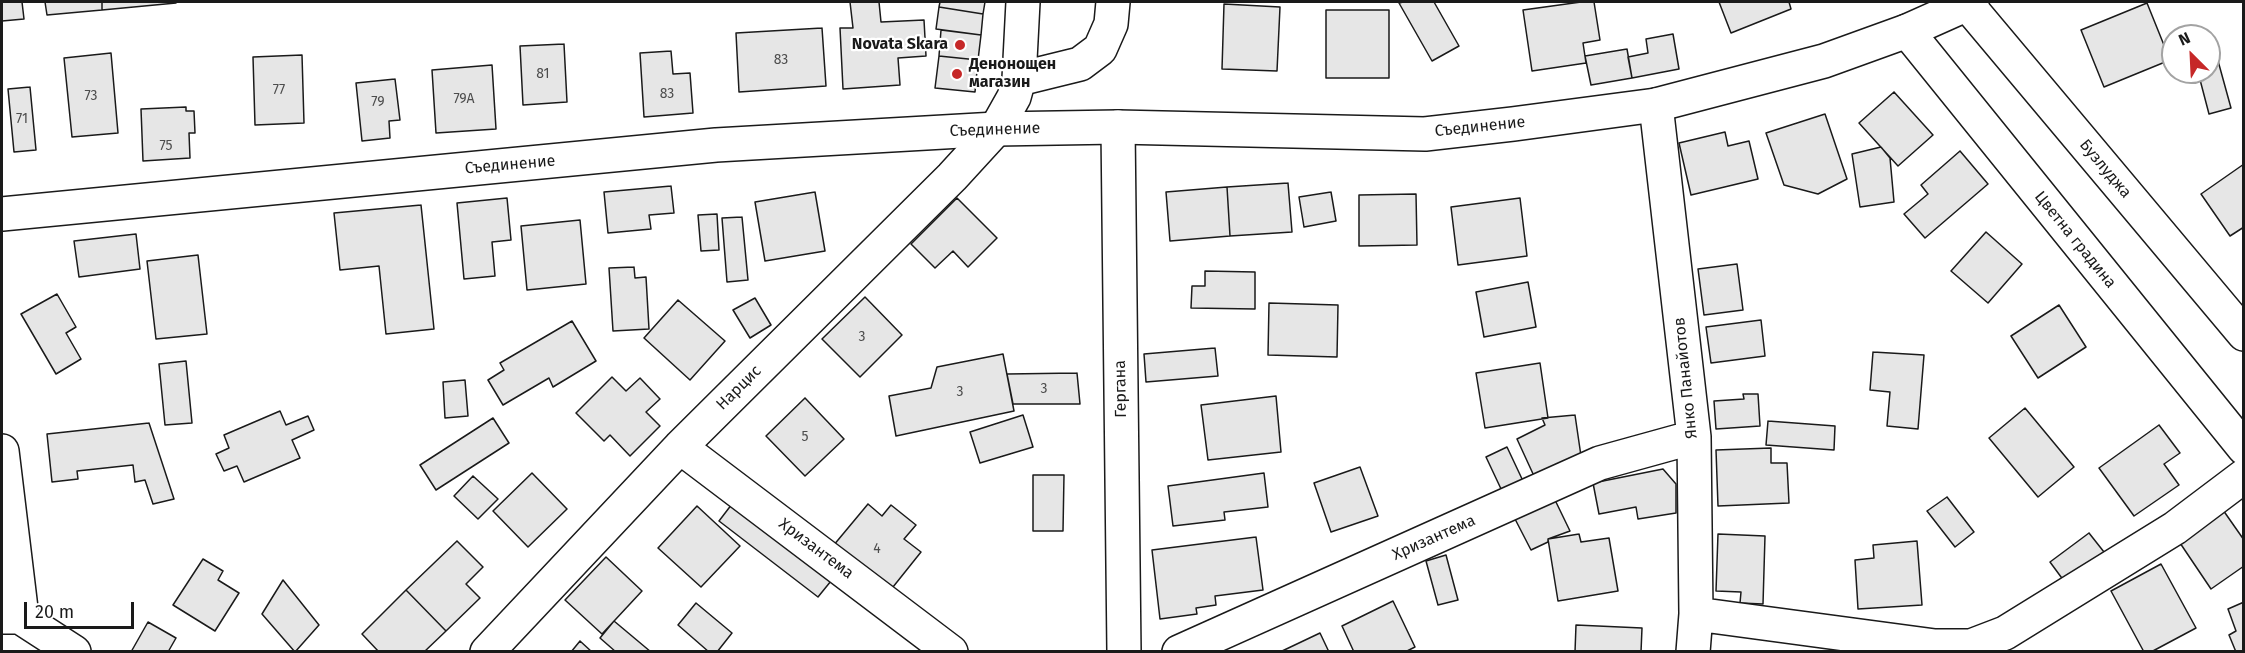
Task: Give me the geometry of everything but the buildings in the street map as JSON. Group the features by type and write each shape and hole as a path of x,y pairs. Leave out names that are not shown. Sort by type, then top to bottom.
{"street":[{"name":"Нарцис","path":"487,651 680,447 952,177 996,129 1014,97 1019,79 1023,2"},
{"path":"1019,79 1080,64 1100,49 1111,24 1113,2"},
{"name":"Съединение","path":"2,214 716,145 996,129 1118,127 1425,134 1656,105 1824,61 1907,31 1970,3"},
{"name":"Бузлуджа","path":"1970,3 2244,334"},
{"name":"Цветна градина","path":"1907,31 2239,431"},
{"name":"Янко Панайотов","path":"1656,105 1694,437 1696,614 1693,651"},
{"name":"Гергана","path":"1118,127 1124,651"},
{"name":"Хризантема","path":"1179,651 1600,464 1694,437"},
{"name":"Хризантема","path":"680,447 951,651"},
{"path":"2,451 8,613 74,651"},
{"path":"1696,614 1935,646 1971,646 2005,633 2165,534 2244,476"}],"place":[{"name":"Novata Skara","path":"960,45"},
{"name":"Денонощен магазин","path":"957,74"}]}
